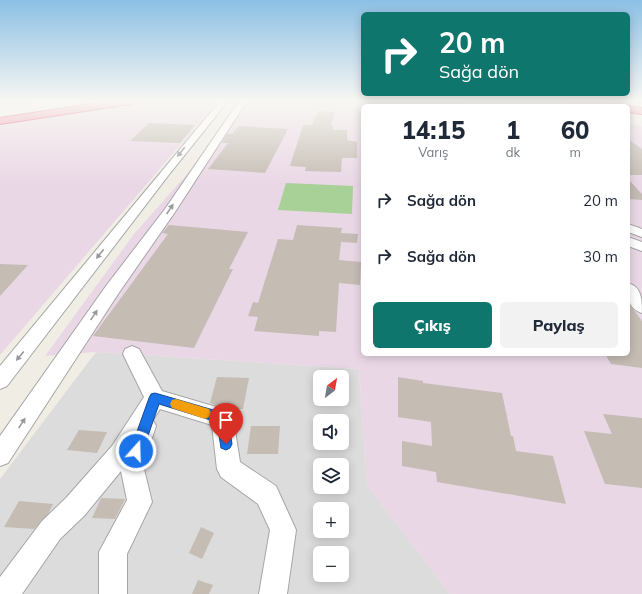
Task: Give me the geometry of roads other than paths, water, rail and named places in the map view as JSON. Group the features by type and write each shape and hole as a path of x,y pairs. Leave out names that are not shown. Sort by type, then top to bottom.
{"street":[{"path":"0,380 38,335 161,177 201,129"},
{"path":"0,455 112,290 169,212 225,129"},
{"path":"630,229 642,233"},
{"path":"630,243 642,247"},
{"path":"630,291 642,306"},
{"path":"132,354 155,398 222,418 229,470 267,495 283,530 273,594"},
{"path":"5,594 51,530 75,507 120,454 155,398"},
{"path":"114,594 113,552 140,502 131,465 155,398"}]}
